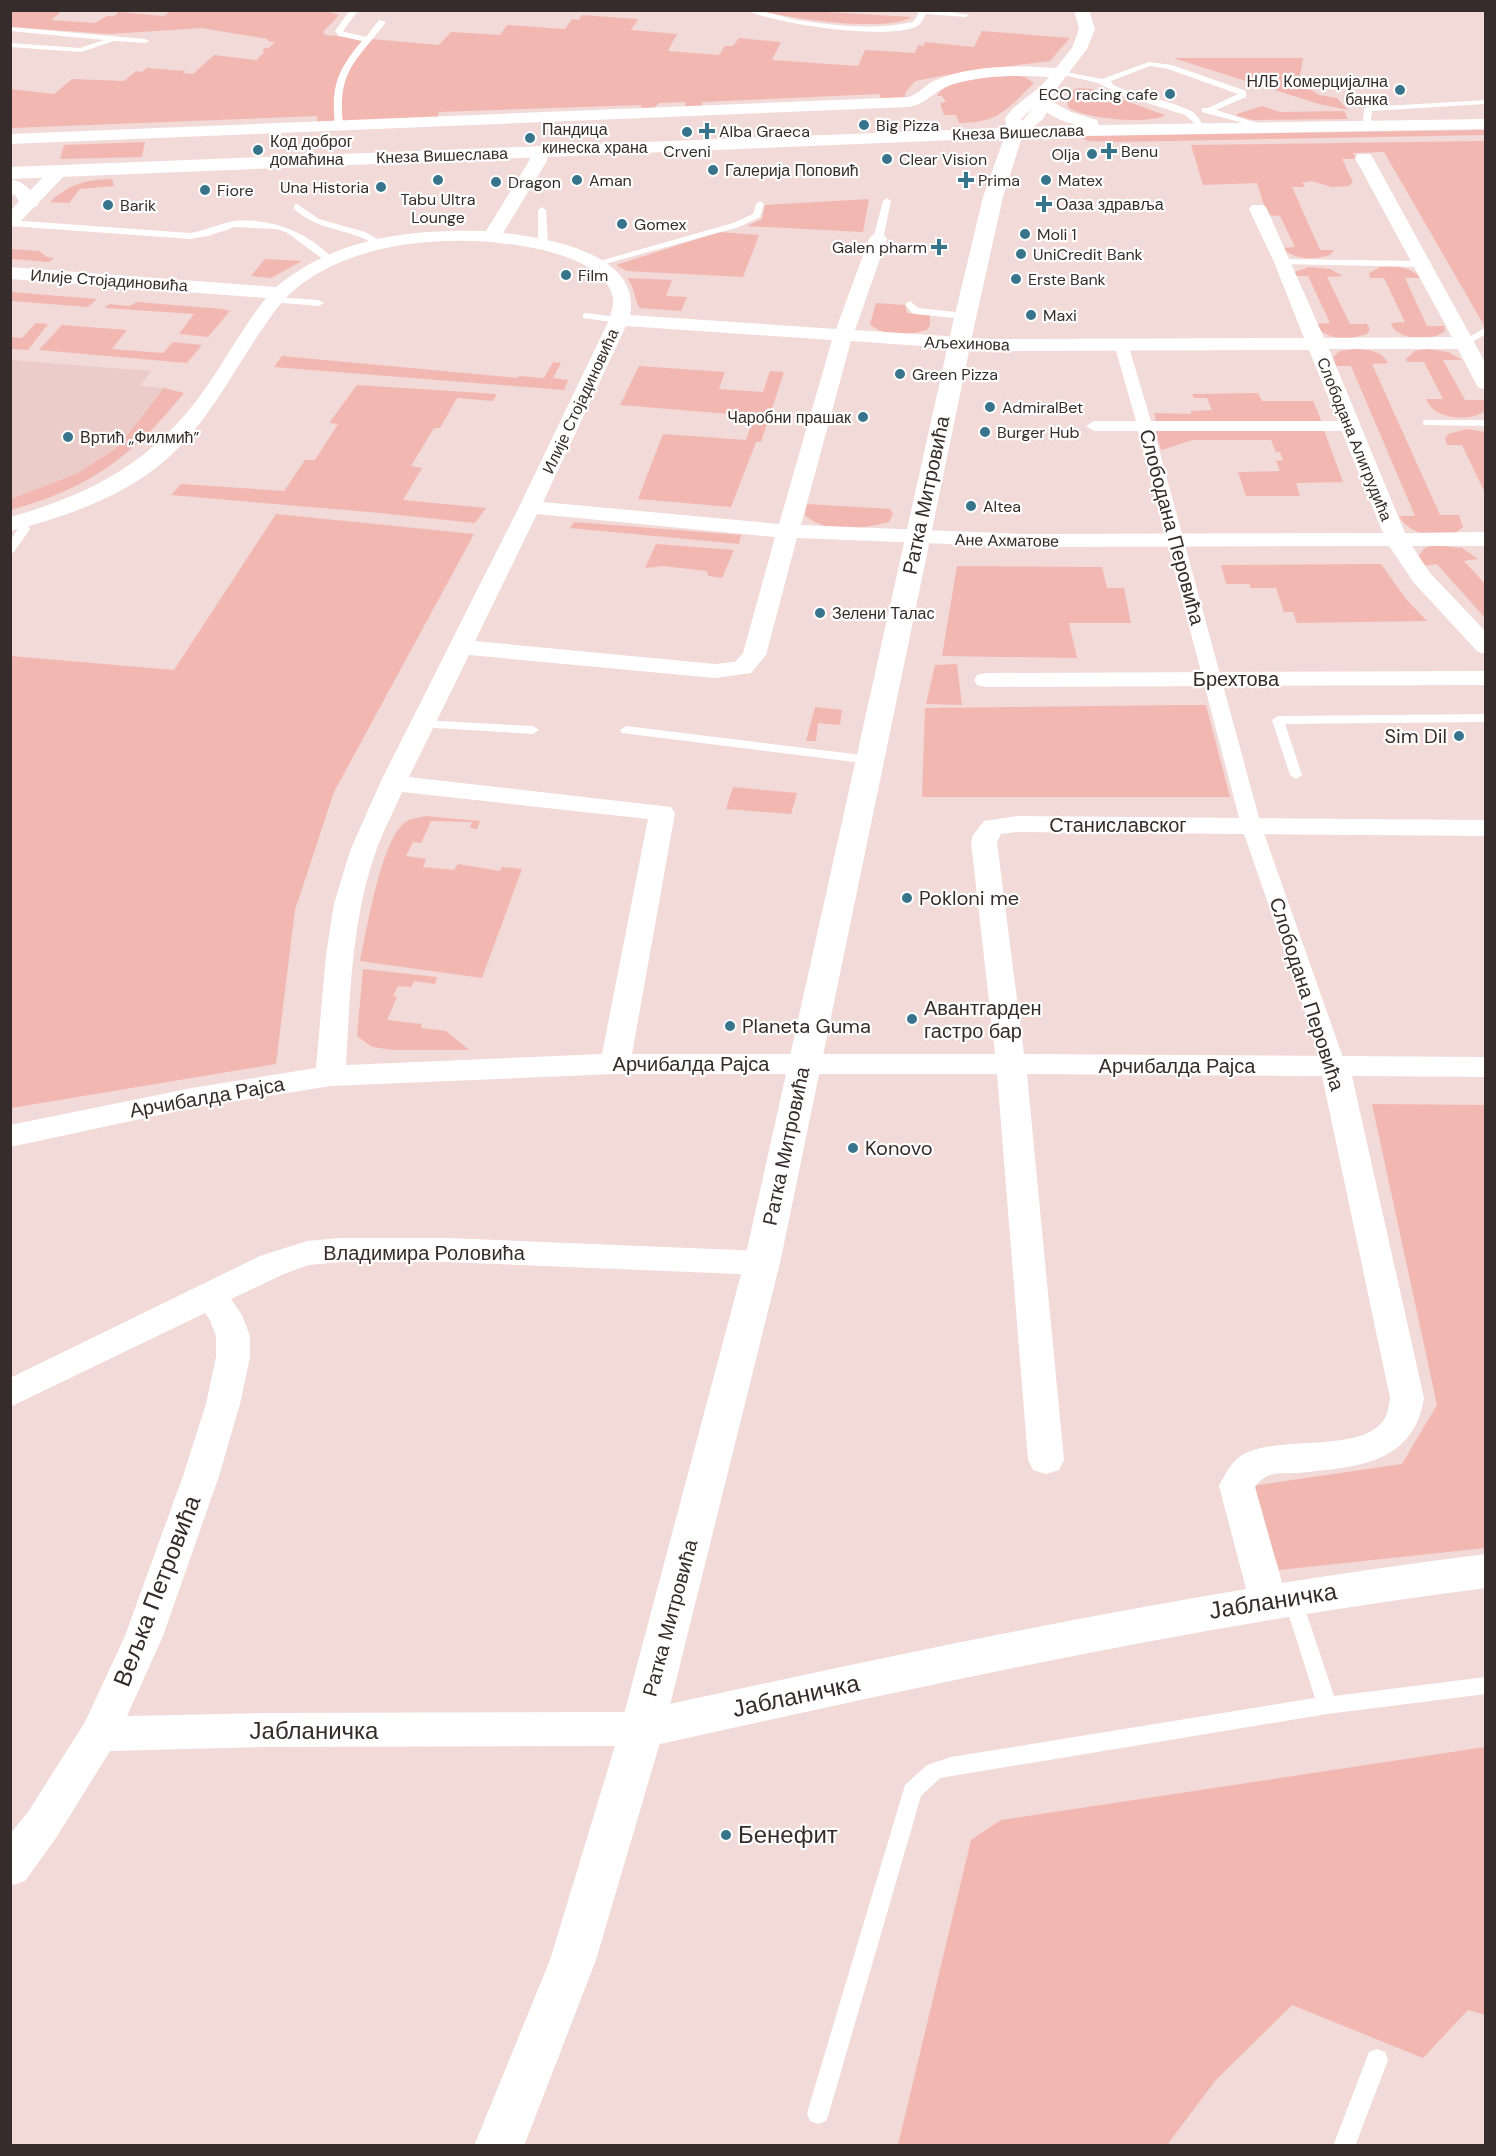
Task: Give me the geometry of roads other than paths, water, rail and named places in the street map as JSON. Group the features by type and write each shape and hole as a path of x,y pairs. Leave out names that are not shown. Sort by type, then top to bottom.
{"main road":[{"path":"1046,97 1060,114 1075,120 1120,129"},
{"name":"Кнеза Вишеслава","path":"10,173 1015,132 1485,124"},
{"name":"Ратка Митровића","path":"499,2145 573,1960 642,1729 762,1263 965,316 993,197 1015,132"},
{"path":"10,184 24,193 29,203"},
{"name":"Јабланичка","path":"642,1729 1082,1635 1280,1599 1485,1571"}],"street":[{"path":"1015,132 1031,123 1059,73 1079,49 1086,24 1081,10"},
{"path":"10,139 912,102 922,100 931,89 942,82 992,72 1059,73"},
{"path":"492,236 538,161 540,150"},
{"path":"1364,158 1423,264 1485,384"},
{"path":"10,223 60,170"},
{"name":"Слободана Алигрудића","path":"1258,209 1283,262 1348,426 1397,541 1422,578 1485,647"},
{"name":"Илије Стојадиновића","path":"15,523 100,492 132,474 160,453 199,410 277,297 301,275 330,260 382,244 435,236 492,236 566,250 594,264 611,278 618,288 622,298 619,320 530,507 393,783 363,851 348,904 335,1002 331,1076"},
{"path":"459,647 715,671 742,668 754,655 837,353 878,239"},
{"name":"Илије Стојадиновића","path":"10,273 277,297"},
{"name":"Аљехинова","path":"619,320 959,344 1464,343"},
{"name":"Слободана Перовића","path":"1121,344 1251,825 1335,1066 1407,1398 1407,1414 1398,1430 1382,1442 1357,1450 1263,1461 1246,1471 1237,1486 1280,1599"},
{"path":"1094,426 1348,426"},
{"name":"Ане Ахматове","path":"530,507 788,531 917,538 1174,541 1485,539"},
{"name":"Брехтова","path":"985,676 1213,679 1485,678"},
{"path":"393,783 662,813 615,1064"},
{"name":"Станиславског","path":"1011,1066 984,842 986,835 993,827 1017,824 1485,828"},
{"name":"Арчибалда Рајса","path":"10,1136 192,1098 331,1076 615,1064 1485,1067"},
{"path":"1011,1066 1046,1460"},
{"name":"Владимира Роловића","path":"10,1394 272,1265 307,1253 340,1250 447,1250 762,1263"},
{"name":"Вељка Петровића","path":"10,1867 42,1826 99,1734 144,1636 201,1476 223,1404 233,1357 233,1336 225,1315 210,1296"},
{"name":"Јабланичка","path":"99,1734 261,1730 642,1729"}],"lane":[{"path":"750,10 798,23 855,27 913,25 918,22 924,11"},
{"path":"908,10 965,15"},
{"path":"352,12 339,31 342,34 368,40"},
{"path":"339,125 335,101 343,68 382,22"},
{"path":"10,29 145,40"},
{"path":"10,45 81,50 116,38"},
{"path":"1101,81 1149,64 1169,67 1241,91 1243,95 1208,111"},
{"path":"1137,67 1166,76"},
{"path":"1059,73 1147,91"},
{"path":"1101,81 1122,92 1188,113 1197,121 1200,128"},
{"path":"1224,95 1236,99"},
{"path":"1370,126 1366,120 1368,109 1485,102"},
{"path":"1185,104 1268,127"},
{"path":"878,239 887,201"},
{"path":"594,264 736,225 757,215 760,204"},
{"path":"297,207 310,218 365,234 382,244"},
{"path":"542,210 543,244"},
{"path":"10,223 190,236 205,234 234,224 277,226 289,230 330,260"},
{"path":"1283,262 1423,264"},
{"path":"277,297 319,303"},
{"path":"910,304 915,311 965,316"},
{"path":"586,316 619,320"},
{"path":"1464,343 1485,330"},
{"path":"1427,423 1485,423"},
{"path":"10,550 24,529 15,523"},
{"path":"1296,775 1278,720 1485,718"},
{"path":"422,724 533,730"},
{"path":"626,730 870,760"},
{"path":"1280,1599 1327,1705"},
{"path":"818,2113 912,1791 934,1771 951,1766 1327,1705 1485,1685"},
{"path":"1344,2145 1377,2060"}],"place":[{"name":"НЛБ Комерцијална банка","path":"1400,90"},
{"name":"ECO racing cafe","path":"1170,94"},
{"name":"Big Pizza","path":"864,125"},
{"name":"Alba Graeca","path":"707,131"},
{"name":"Crveni","path":"687,132"},
{"name":"Пандица кинеска храна","path":"530,138"},
{"name":"Код доброг домаћина","path":"258,150"},
{"name":"Benu","path":"1109,151"},
{"name":"Olja","path":"1092,154"},
{"name":"Clear Vision","path":"887,159"},
{"name":"Галерија Поповић","path":"713,170"},
{"name":"Tabu Ultra Lounge","path":"438,180"},
{"name":"Aman","path":"577,180"},
{"name":"Prima","path":"966,180"},
{"name":"Matex","path":"1046,180"},
{"name":"Dragon","path":"496,182"},
{"name":"Una Historia","path":"381,187"},
{"name":"Fiore","path":"205,190"},
{"name":"Оаза здравља","path":"1044,204"},
{"name":"Barik","path":"108,205"},
{"name":"Gomex","path":"622,224"},
{"name":"Moli 1","path":"1025,234"},
{"name":"Galen pharm","path":"939,247"},
{"name":"UniCredit Bank","path":"1021,254"},
{"name":"Film","path":"566,275"},
{"name":"Erste Bank","path":"1016,279"},
{"name":"Maxi","path":"1031,315"},
{"name":"Green Pizza","path":"900,374"},
{"name":"AdmiralBet","path":"990,407"},
{"name":"Чаробни прашак","path":"863,417"},
{"name":"Burger Hub","path":"985,432"},
{"name":"Вртић „Филмић”","path":"68,437"},
{"name":"Altea","path":"971,506"},
{"name":"Зелени Талас","path":"820,613"},
{"name":"Sim Dil","path":"1459,736"},
{"name":"Pokloni me","path":"907,898"},
{"name":"Авантгарден гастро бар","path":"912,1019"},
{"name":"Planeta Guma","path":"730,1026"},
{"name":"Konovo","path":"853,1148"},
{"name":"Бенефит","path":"726,1835"}]}
